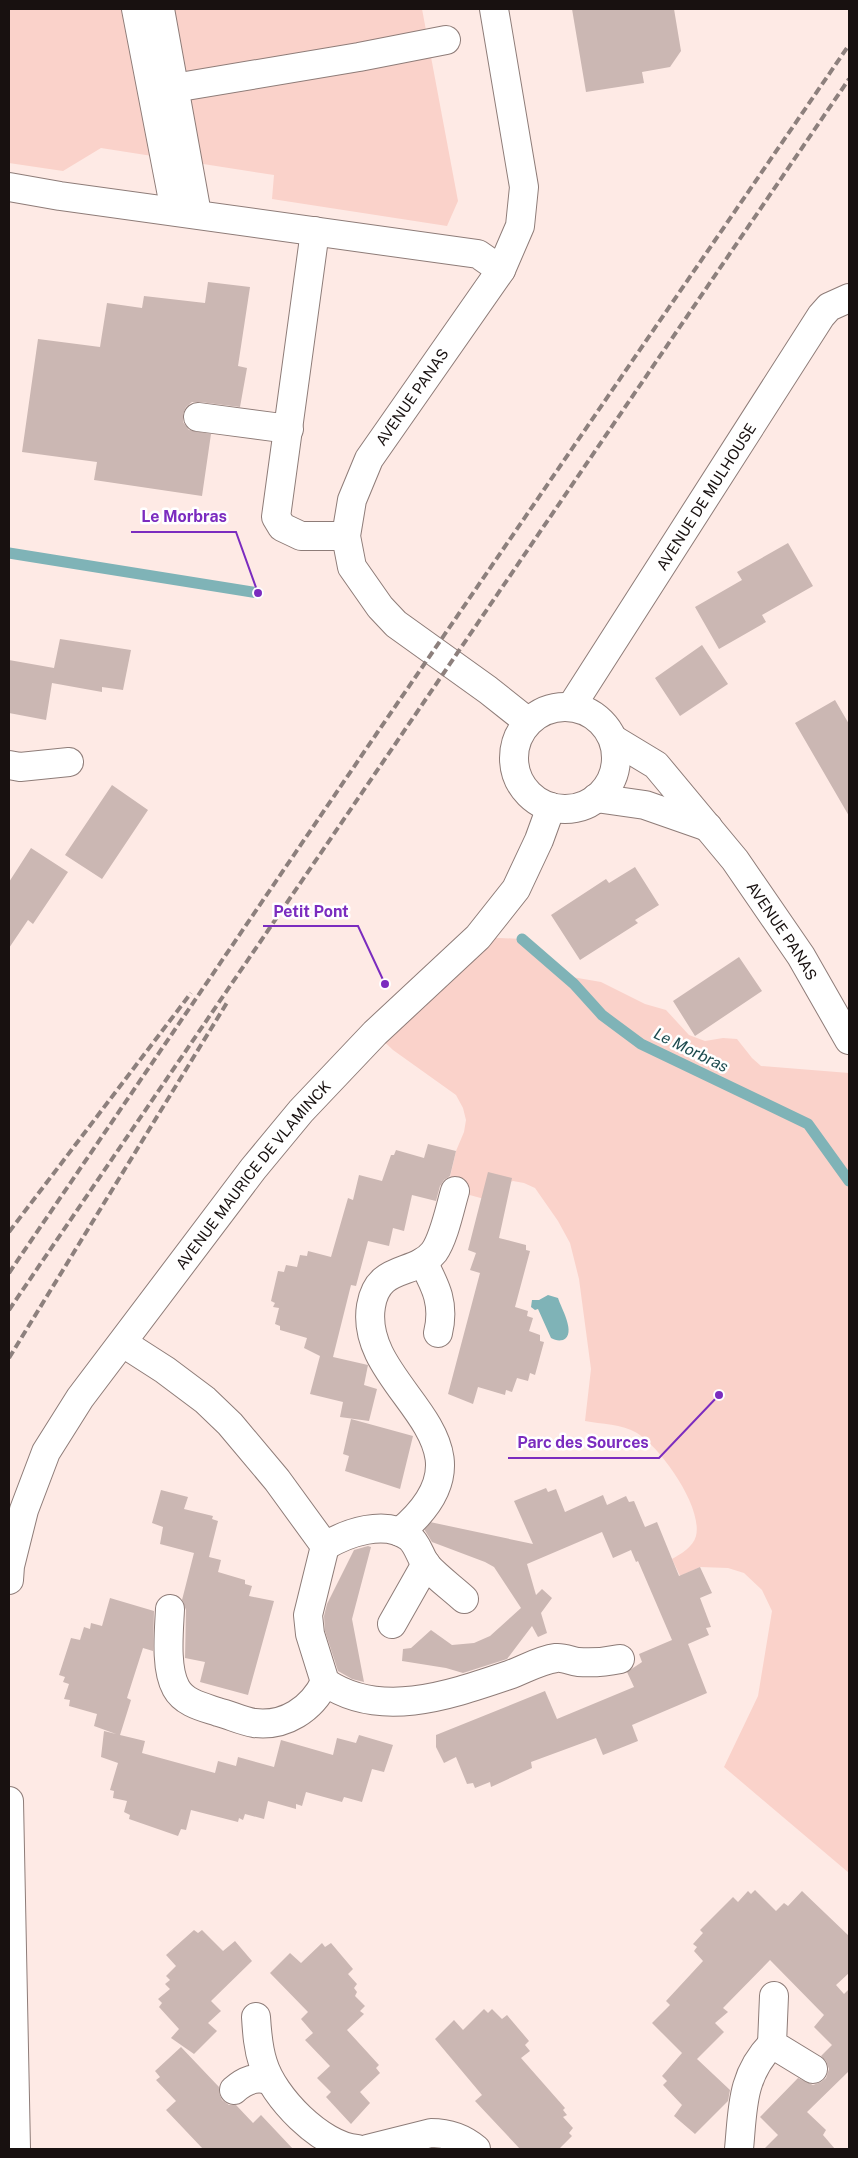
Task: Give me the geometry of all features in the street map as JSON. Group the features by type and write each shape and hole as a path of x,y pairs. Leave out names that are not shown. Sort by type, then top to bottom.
{"street":[{"path":"136,9 186,213"},
{"path":"160,9 174,88 186,213"},
{"name":"AVENUE PANAS","path":"494,9 524,187 520,226 501,270 369,459 352,500 346,536 352,567 380,607 396,624 488,690 527,722"},
{"path":"174,88 446,40"},
{"path":"9,187 60,196 478,254 501,270"},
{"path":"315,231 276,516 282,527 301,536 346,536"},
{"name":"AVENUE DE MULHOUSE","path":"572,707 821,316 829,307 849,298"},
{"path":"198,417 289,429"},
{"path":"572,707 588,712 603,724 612,739 616,756 615,768 609,784 596,798 579,807 551,807 535,799 523,787 516,774 514,756 518,739 527,722 548,710 572,707"},
{"name":"AVENUE PANAS","path":"612,739 656,765 735,860 801,956 849,1040"},
{"path":"9,765 20,767 69,762"},
{"path":"596,798 644,805 708,827"},
{"name":"AVENUE MAURICE DE VLAMINCK","path":"9,1580 10,1566 24,1510 46,1452 80,1398 253,1168 375,1033 478,936 516,889 539,840 551,807"},
{"path":"400,1532 420,1514 431,1498 438,1476 438,1453 429,1426 381,1357 373,1335 371,1306 374,1295 385,1279 399,1270 423,1262 434,1251 455,1191"},
{"path":"423,1262 435,1286 442,1307 438,1332"},
{"path":"122,1343 166,1370 205,1400 230,1424 277,1480 325,1546"},
{"path":"170,1609 169,1643 172,1679 180,1694 193,1703 253,1723 274,1723 294,1715 311,1703 319,1693 324,1682 310,1634 308,1615 325,1546 337,1539 362,1531 388,1529 400,1532 410,1538 426,1564 464,1599"},
{"path":"392,1624 426,1564"},
{"path":"324,1682 347,1695 361,1699 390,1703 404,1702 434,1697 556,1658 593,1663 620,1660"},
{"path":"9,1801 16,2149"},
{"path":"739,2149 747,2082 757,2060 772,2044 774,1996"},
{"path":"256,2017 258,2042 263,2064 270,2081 295,2111 322,2136 347,2148 357,2149"},
{"path":"772,2044 813,2069"},
{"path":"234,2090 254,2079 270,2081"},
{"path":"368,2149 430,2133 440,2133 462,2140 476,2149"}],"shaded area":[{"path":"9,9 422,9 458,201 447,226 272,199 274,175 101,148 63,171 9,163"},
{"path":"478,937 522,939 566,976 601,982 645,1004 666,1010 689,1035 705,1041 723,1038 737,1039 761,1066 849,1073 849,1873 724,1767 758,1696 772,1611 762,1590 744,1573 728,1568 700,1567 680,1576 672,1559 692,1544 696,1536 696,1524 687,1495 678,1479 657,1451 637,1433 618,1426 585,1421 591,1369 579,1279 570,1243 558,1221 535,1188 524,1183 513,1181 504,1184 488,1200 455,1191 448,1186 456,1151 464,1132 466,1120 463,1108 456,1095 393,1050 375,1033"}],"water":[{"path":"548,1295 558,1298 567,1320 569,1332 563,1340 551,1338 538,1309 535,1310 531,1307 532,1300 539,1300"}],"building":[{"path":"572,9 674,9 681,51 670,67 642,72 644,83 586,92"},
{"path":"208,282 250,287 238,366 247,368 240,407 192,402 186,407 183,414 183,422 189,430 211,434 202,496 94,480 97,462 22,452 38,339 100,347 107,303 142,308 144,296 205,303"},
{"path":"788,543 813,586 762,615 766,622 719,649 695,607 742,580 737,572"},
{"path":"60,639 131,650 123,690 102,687 102,692 52,683 46,720 9,713 9,660 54,668"},
{"path":"702,645 728,684 680,716 655,678"},
{"path":"835,700 849,724 849,816 795,723"},
{"path":"112,785 148,810 102,879 65,855"},
{"path":"31,848 68,872 33,924 28,920 9,948 9,882"},
{"path":"635,867 659,905 635,920 638,923 580,960 551,915 606,879 609,883"},
{"path":"739,957 762,991 695,1036 673,1001"},
{"path":"428,1144 456,1151 450,1176 440,1186 436,1201 412,1195 404,1231 393,1228 389,1246 368,1241 356,1286 351,1285 333,1357 368,1365 364,1385 377,1389 369,1421 340,1417 343,1402 310,1394 320,1356 304,1348 307,1338 280,1330 280,1326 275,1324 279,1308 273,1307 275,1303 271,1301 278,1271 284,1272 286,1265 297,1267 300,1255 307,1256 308,1251 331,1257 348,1198 353,1200 359,1175 382,1181 391,1155 394,1155 396,1150 424,1158"},
{"path":"488,1172 512,1178 499,1238 526,1245 526,1250 530,1251 515,1307 528,1311 527,1316 533,1318 529,1331 540,1335 540,1341 544,1342 535,1375 530,1373 528,1381 517,1378 512,1392 506,1390 505,1395 478,1387 473,1404 448,1394 480,1273 470,1270 476,1253 468,1250"},
{"path":"351,1419 413,1436 400,1489 345,1471 349,1456 343,1454"},
{"path":"546,1488 548,1492 556,1489 565,1512 603,1495 607,1505 626,1496 629,1502 634,1501 645,1527 657,1522 679,1576 700,1567 712,1593 700,1598 711,1627 706,1628 709,1635 688,1644 707,1693 632,1725 638,1741 603,1755 596,1738 531,1762 532,1768 491,1787 490,1782 475,1788 473,1783 467,1784 456,1757 444,1763 436,1747 436,1735 545,1691 557,1719 634,1687 627,1672 642,1662 639,1654 672,1640 638,1561 636,1562 631,1550 613,1558 602,1532 527,1564 536,1595 542,1589 552,1598 541,1613 547,1633 538,1637 532,1626 507,1659 463,1673 446,1668 402,1661 403,1649 411,1648 431,1630 452,1645 474,1643 490,1636 521,1608 494,1567 432,1542 424,1529 430,1522 533,1544 514,1501"},
{"path":"161,1490 188,1497 184,1509 213,1516 212,1519 218,1521 209,1557 221,1560 218,1572 245,1580 245,1584 252,1586 249,1596 274,1601 248,1695 200,1682 205,1662 185,1658 186,1610 182,1600 194,1553 160,1544 163,1527 152,1523"},
{"path":"368,1546 371,1547 352,1619 364,1682 352,1679 338,1671 325,1631 324,1616 327,1604 354,1550"},
{"path":"110,1598 154,1611 153,1651 143,1648 127,1698 131,1700 120,1735 145,1741 142,1753 215,1773 218,1761 236,1766 238,1757 274,1767 281,1740 333,1755 337,1738 356,1743 359,1735 393,1745 384,1772 372,1769 362,1802 344,1797 342,1802 306,1792 302,1806 296,1804 296,1809 268,1801 264,1819 245,1814 243,1820 239,1818 238,1822 191,1810 186,1830 181,1829 178,1836 129,1819 130,1815 124,1812 127,1801 113,1798 114,1791 110,1790 118,1763 101,1757 104,1731 116,1734 94,1726 97,1714 69,1706 70,1700 64,1699 69,1684 63,1682 65,1677 59,1675 71,1638 80,1640 84,1627 90,1629 91,1623 102,1626"},
{"path":"755,1890 776,1911 784,1903 788,1906 802,1891 849,1936 849,1973 836,1985 844,1994 849,1989 849,2071 807,2112 826,2130 823,2135 835,2149 764,2149 778,2135 760,2117 798,2078 813,2085 826,2078 829,2069 826,2061 821,2056 832,2045 814,2027 824,2015 770,1960 723,2008 728,2012 715,2023 724,2032 697,2059 730,2090 728,2101 695,2134 674,2116 682,2105 663,2085 667,2081 662,2076 682,2053 652,2023 670,2005 666,2001 703,1961 694,1951 697,1947 693,1944 703,1933 700,1930 733,1897 738,1902 748,1891 751,1894"},
{"path":"194,1930 198,1933 202,1930 223,1951 235,1941 252,1961 211,2001 221,2011 208,2023 217,2031 194,2054 171,2038 179,2029 159,2007 162,2003 158,1999 170,1989 165,1984 170,1980 166,1976 176,1966 166,1955"},
{"path":"322,1943 325,1947 331,1943 353,1969 348,1974 357,1984 354,1988 357,1992 355,1996 365,2006 360,2011 364,2014 347,2030 379,2065 376,2068 380,2073 360,2092 370,2103 351,2124 326,2097 331,2092 317,2078 330,2066 305,2040 313,2033 301,2019 308,2012 270,1973 290,1953 301,1963"},
{"path":"484,2009 488,2013 492,2009 502,2019 507,2015 529,2041 525,2045 530,2051 521,2058 565,2108 563,2110 567,2115 563,2117 573,2128 569,2133 572,2136 559,2149 520,2149 475,2101 482,2095 435,2039 454,2020 463,2030"},
{"path":"181,2047 219,2087 222,2100 229,2105 236,2105 253,2123 261,2115 293,2149 203,2149 166,2110 176,2101 156,2080 160,2077 155,2071"}],"waterway":[{"name":"Le Morbras","path":"9,553 258,593"},
{"name":"Le Morbras","path":"522,939 574,984 602,1015 641,1044 808,1124 849,1181"}],"railway":[{"path":"9,1273 849,45"},
{"path":"9,1310 849,79"},
{"path":"9,1232 191,993"},
{"path":"9,1358 228,1001"}],"place":[{"name":"Le Morbras","path":"258,593"},
{"name":"Petit Pont","path":"385,984"},
{"name":"Parc des Sources","path":"719,1395"}]}
